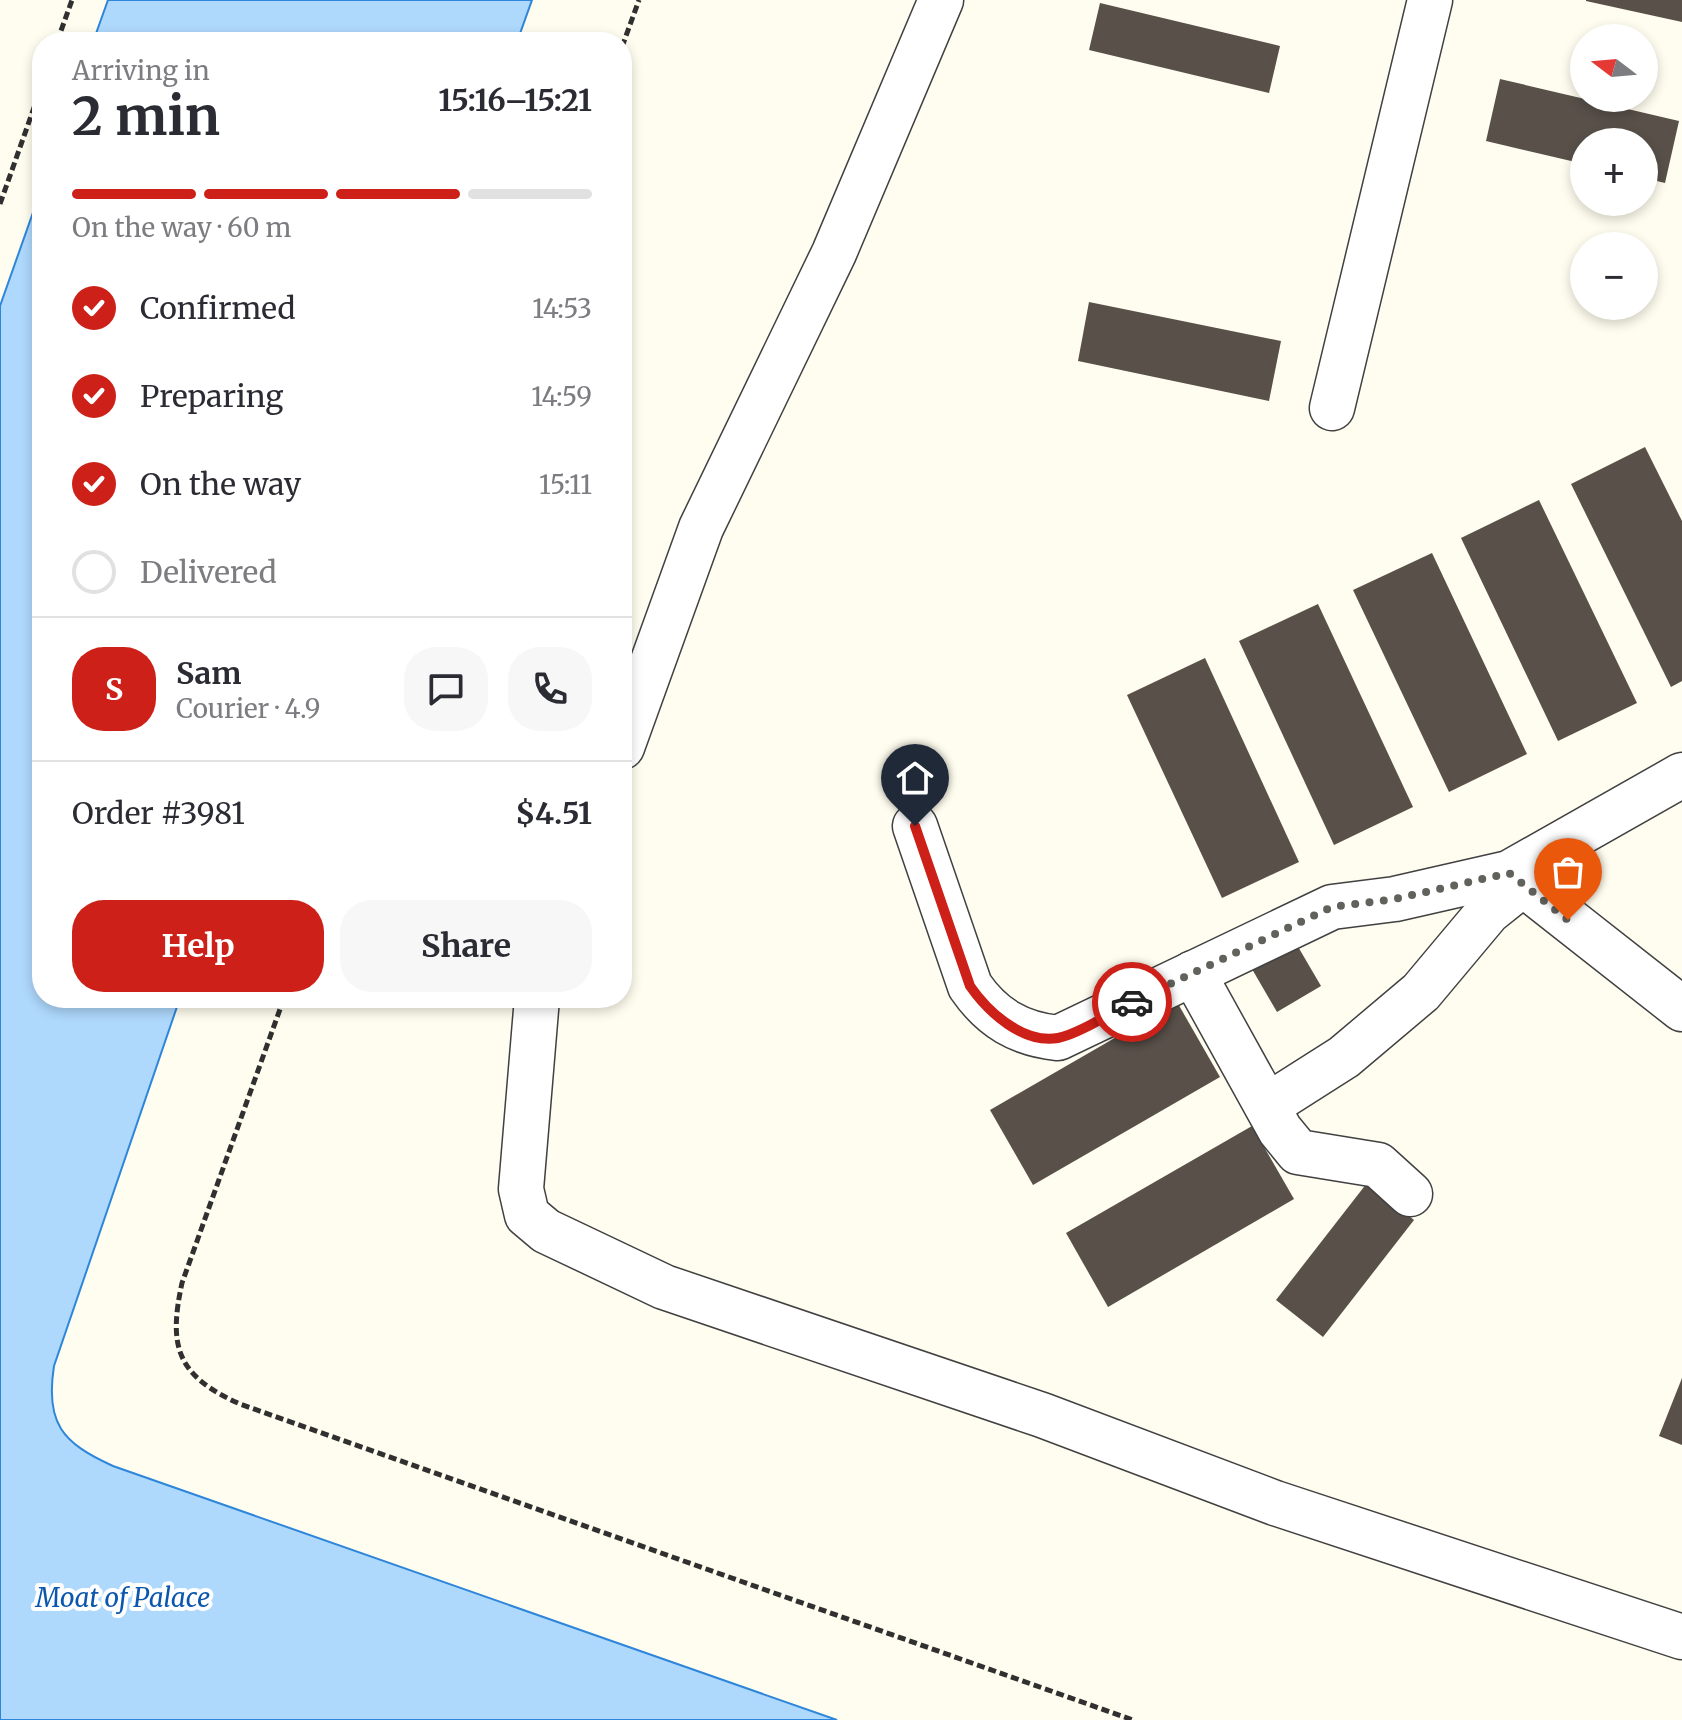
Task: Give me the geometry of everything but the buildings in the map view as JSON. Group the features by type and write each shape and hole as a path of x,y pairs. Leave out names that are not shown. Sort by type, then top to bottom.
{"lane":[{"path":"632,719 701,528 822,279 941,0"},
{"path":"1332,408 1430,0"},
{"path":"1267,1106 1344,1057 1421,992 1516,878 1682,775"},
{"path":"915,826 970,986 985,1007 1003,1021 1032,1035 1058,1038 1332,907 1516,878 1682,1009"},
{"path":"1193,973 1267,1106 1298,1152 1378,1165 1410,1194"},
{"path":"536,1008 521,1189 527,1215 559,1239 664,1287 1042,1415 1275,1503 1682,1637"}],"path":[{"path":"61,32 72,0"},
{"path":"627,32 639,0"},
{"path":"0,204 32,113"},
{"path":"280,1008 182,1283 174,1326 176,1345 194,1378 214,1393 240,1404 1133,1720"}],"water":[{"path":"108,0 532,0 521,32 97,32"},
{"name":"Moat of Palace","path":"32,215 32,1008 177,1008 54,1366 52,1402 61,1429 81,1449 113,1466 837,1720 0,1720 0,306"}],"way so far":[{"path":"1132,1002 1332,907 1395,899 1509,873 1568,920"}],"route":[{"path":"915,826 970,986 985,1007 1003,1021 1032,1035 1058,1038 1132,1002"}]}
